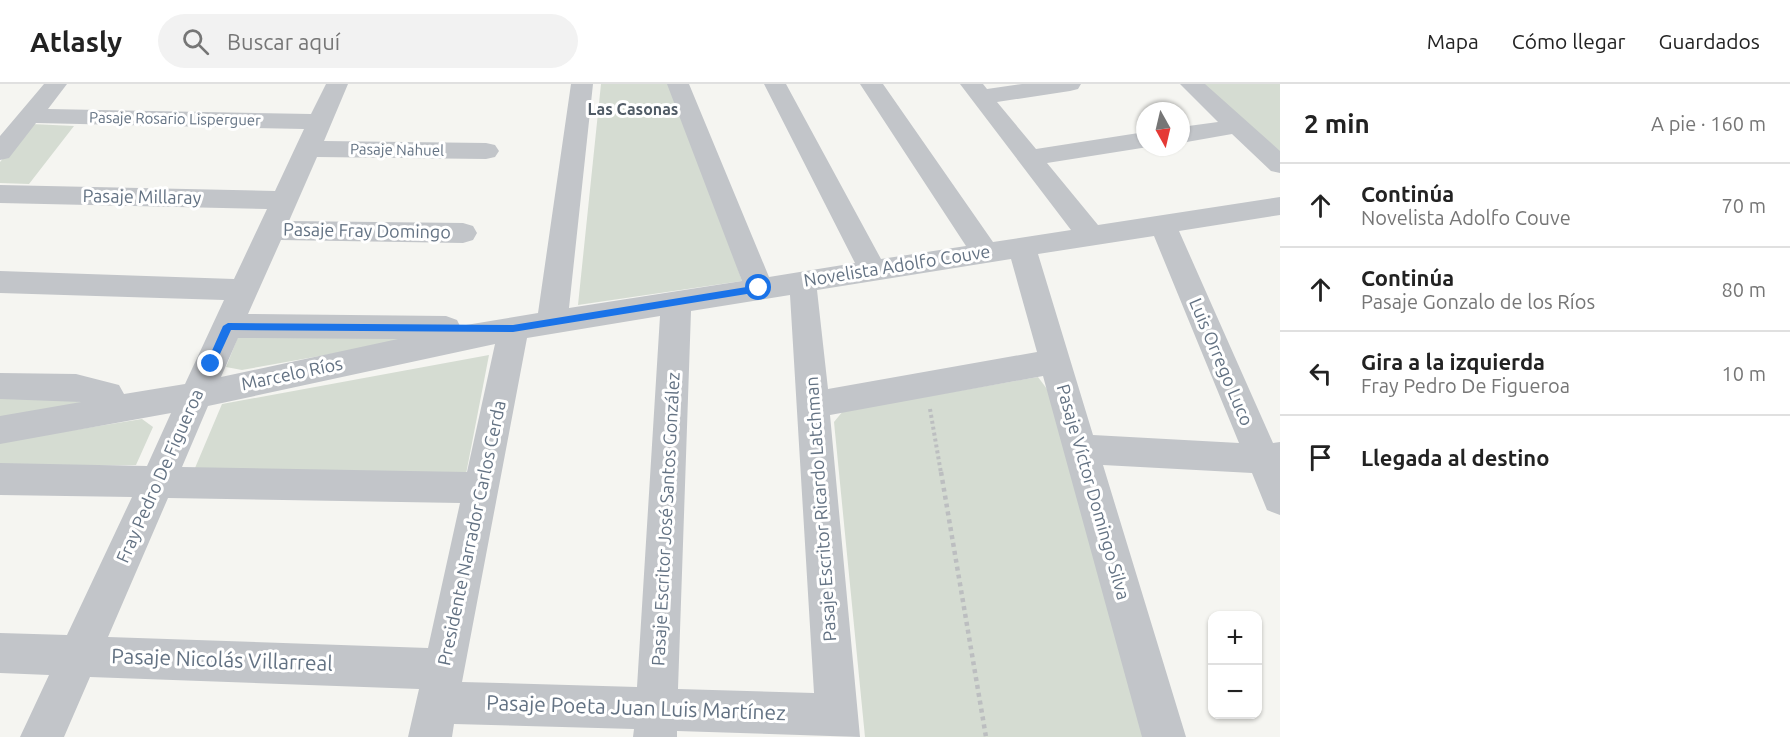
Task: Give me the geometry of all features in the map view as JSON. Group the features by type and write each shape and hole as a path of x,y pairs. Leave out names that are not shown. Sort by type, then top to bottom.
{"street":[{"path":"0,152 56,84"},
{"name":"Fray Pedro De Figueroa","path":"42,737 337,84"},
{"path":"552,322 582,84"},
{"path":"678,84 759,288"},
{"path":"775,84 873,270"},
{"path":"871,84 985,252"},
{"path":"976,90 1070,84"},
{"path":"1191,84 1280,165"},
{"path":"976,90 1091,236"},
{"name":"Pasaje Rosario Lisperguer","path":"30,116 320,122"},
{"path":"1190,134 1238,126"},
{"path":"1029,158 1136,141"},
{"name":"Pasaje Nahuel","path":"308,148 486,151"},
{"name":"Pasaje Millaray","path":"0,194 285,200"},
{"name":"Novelista Adolfo Couve","path":"513,328 985,252 1279,208"},
{"name":"Luis Orrego Luco","path":"1163,225 1271,458 1280,500"},
{"name":"Pasaje Fray Domingo","path":"272,230 463,233"},
{"name":"Pasaje Víctor Domingo Silva","path":"1022,247 1164,737"},
{"path":"0,282 244,290"},
{"name":"Pasaje Escritor Ricardo Latchman","path":"800,282 805,297 837,726"},
{"name":"Pasaje Escritor José Santos González","path":"655,723 676,302"},
{"path":"228,326 513,328"},
{"name":"Marcelo Ríos","path":"0,430 197,395 513,328"},
{"name":"Presidente Narrador Carlos Cerda","path":"437,703 513,328"},
{"path":"813,405 1055,361"},
{"path":"0,386 75,387 108,395 108,410"},
{"path":"1081,449 1271,458"},
{"path":"0,479 481,488"},
{"name":"Pasaje Nicolás Villarreal","path":"0,653 80,654 437,703"},
{"name":"Pasaje Poeta Juan Luis Martínez","path":"437,703 655,723 837,726"}],"path":[{"path":"926,385 986,737"}],"shaded area":[{"path":"601,84 675,84 742,281 578,305"},
{"path":"1195,84 1280,84 1280,162"},
{"path":"32,124 74,126 29,184 0,183 0,162"},
{"path":"238,337 426,337 242,370 226,367"},
{"path":"489,355 466,474 195,468 222,404"},
{"path":"1038,377 1050,393 1143,737 865,737 834,422 843,411"},
{"path":"0,396 66,397 82,403 0,418"},
{"path":"142,419 153,427 136,465 0,467 0,442"}],"district":[{"name":"Las Casonas","path":"633,109"}],"route":[{"path":"211,364 228,326 513,328 759,288"}]}
